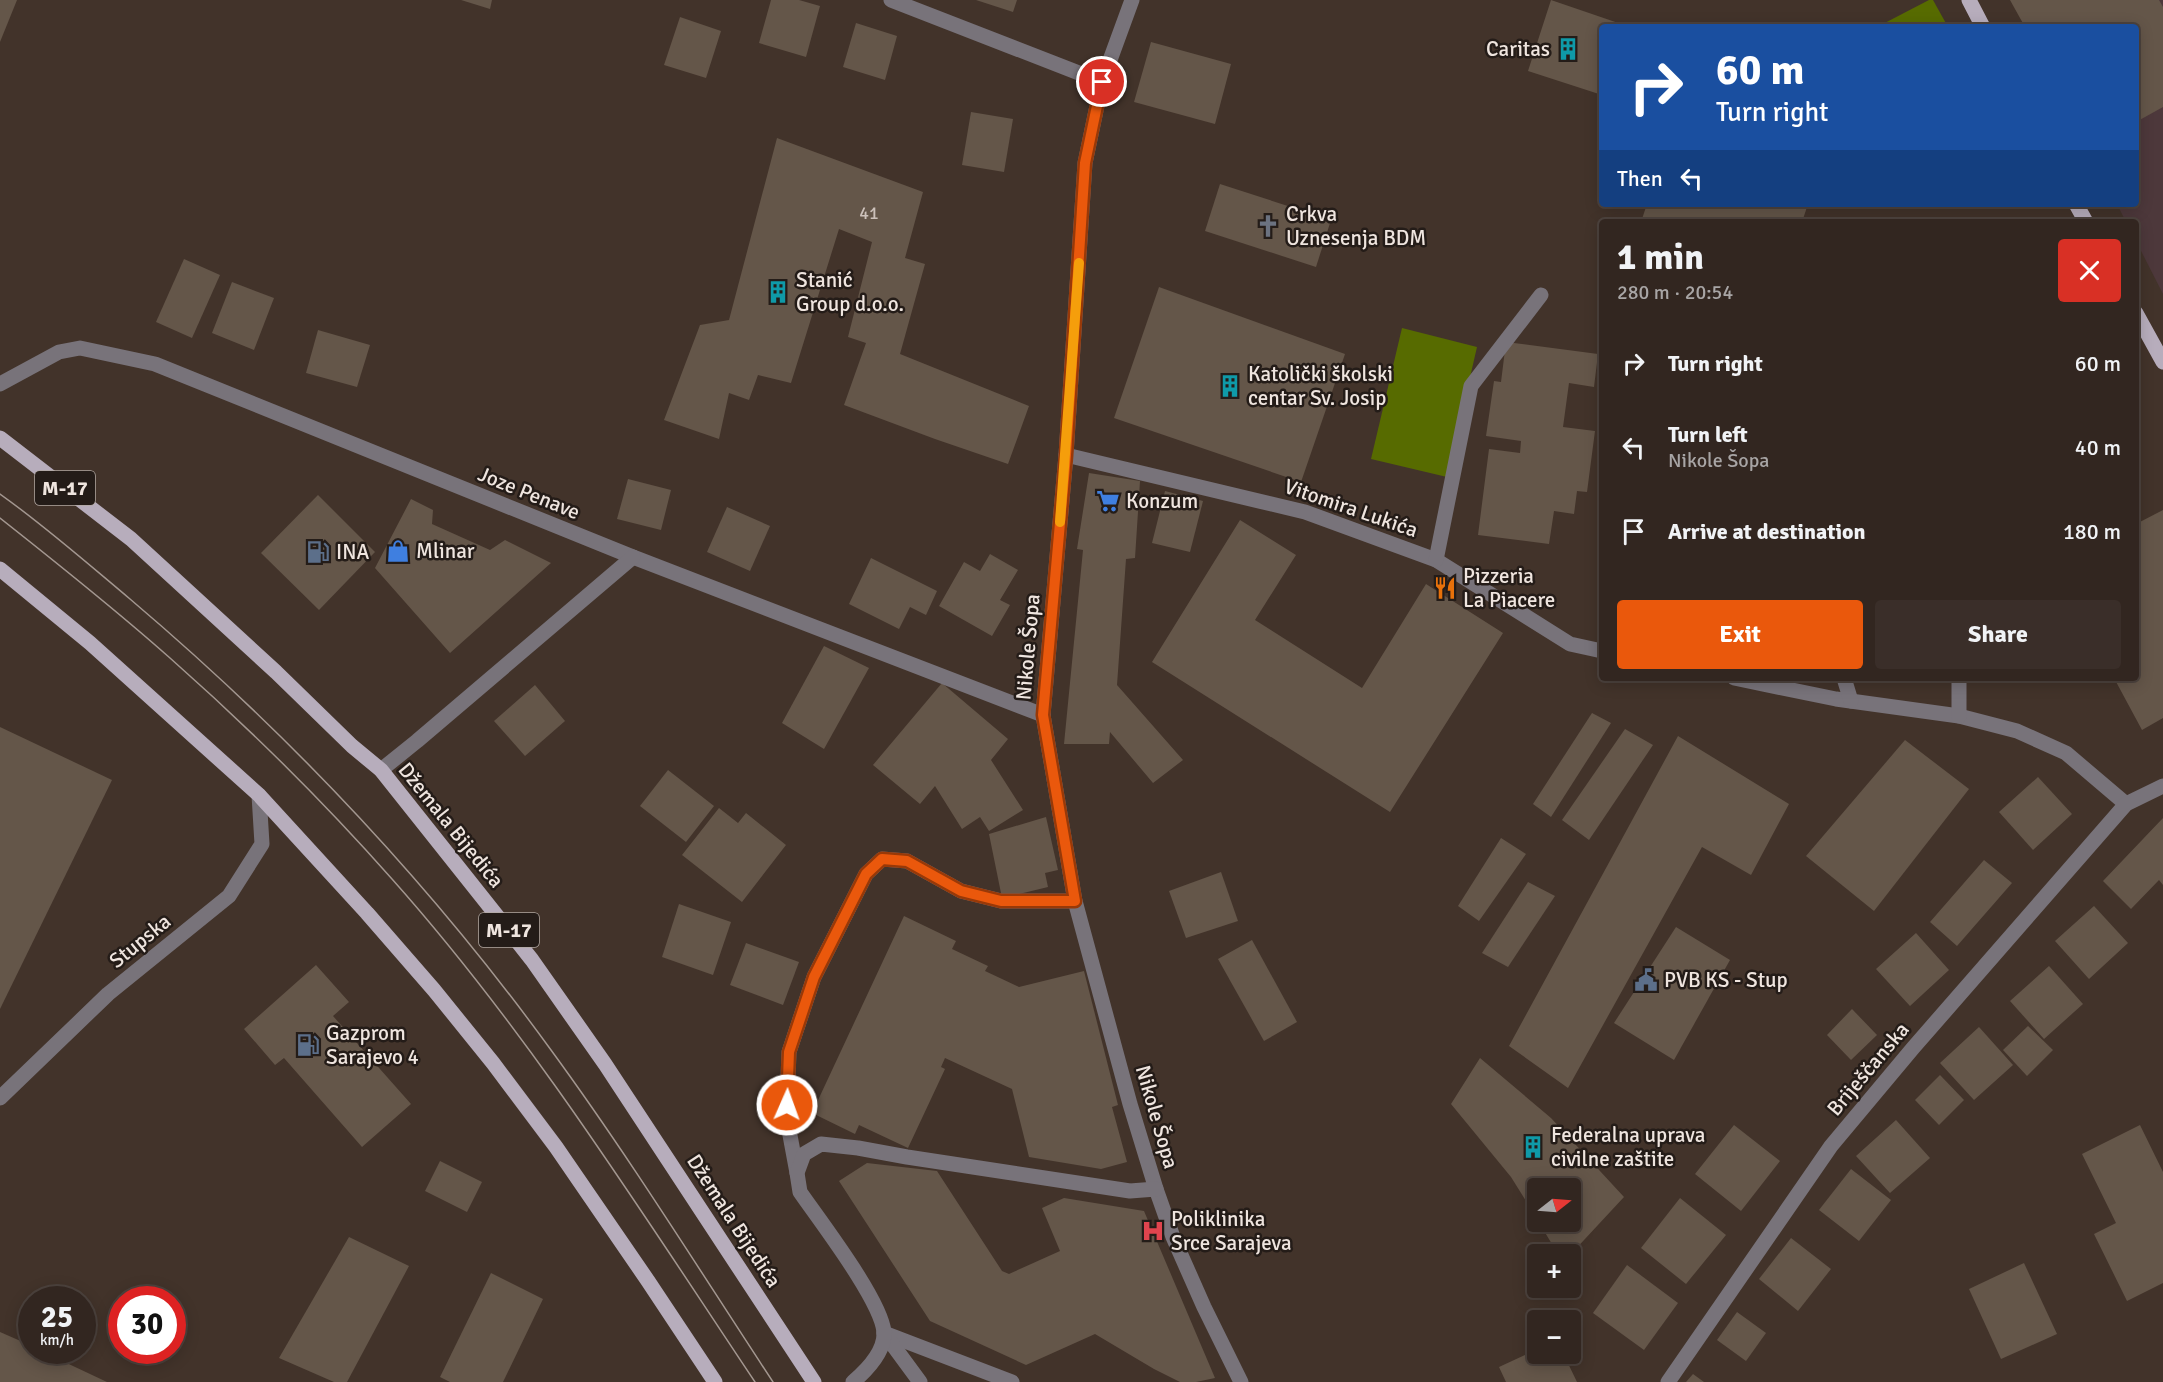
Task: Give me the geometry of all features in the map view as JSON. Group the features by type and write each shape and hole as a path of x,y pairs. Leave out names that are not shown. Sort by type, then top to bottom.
{"main road":[{"path":"1969,0 1981,24"},
{"path":"2139,319 2163,363"},
{"name":"Džemala Bijedića","path":"0,438 130,539 352,746 381,770 532,960 605,1064 814,1382"},
{"path":"0,569 90,644 259,795 419,973 493,1063 562,1157 715,1382"}],"street":[{"path":"891,0 1102,82"},
{"name":"Nikole Šopa","path":"1132,0 1102,82 1085,163 1066,455 1043,715 1075,901 1130,1104 1173,1237 1241,1382"},
{"path":"1436,560 1471,386 1541,295"},
{"name":"Joze Penave","path":"0,384 59,352 80,348 155,364 633,557 1043,715"},
{"name":"Vitomira Lukića","path":"1066,455 1305,512 1436,560 1570,644 1599,650"},
{"path":"381,770 633,557"},
{"path":"1749,681 1851,701 1959,716 2016,731 2066,753 2126,804 2163,786"},
{"path":"1845,681 1851,701"},
{"path":"1959,681 1959,716"},
{"name":"Stupska","path":"0,1098 108,994 229,896 262,844 259,795"},
{"name":"Briješčanska","path":"1668,1382 1831,1146 1920,1040 2126,804"},
{"path":"920,1382 884,1332 867,1290 800,1192 788,1113 789,1052 814,977 866,874 882,859 907,861 961,891 1001,901 1075,901"},
{"path":"797,1173 804,1154 821,1144 1130,1191 1156,1189"},
{"path":"853,1382 867,1370 879,1353 884,1332"},
{"path":"884,1332 1012,1382"}],"shaded area":[{"path":"2014,0 2163,0 2163,294 2139,247 2139,219 2124,219 2118,207 2139,207 2139,24 2122,24"}],"green space":[{"path":"1933,0 1946,24 1883,24"},
{"path":"1402,328 1477,347 1447,477 1371,459"}],"building":[{"path":"0,0 17,0 0,42"},
{"path":"461,0 492,0 490,9"},
{"path":"771,0 799,0 820,6 806,57 759,43"},
{"path":"976,0 1017,0 1013,12"},
{"name":"Caritas","path":"1551,0 1621,24 1599,24 1599,94 1528,71"},
{"path":"2010,0 2159,0 2163,7 2163,107 2139,120 2139,24 2023,24"},
{"path":"680,17 721,31 706,78 664,65"},
{"path":"856,23 897,36 885,80 843,67"},
{"path":"1151,42 1231,64 1215,124 1134,102"},
{"path":"971,112 1013,119 1004,172 962,165"},
{"name":"Stanić Group d.o.o.","path":"777,138 923,192 905,258 925,264 900,354 1029,406 1008,464 844,405 866,343 848,337 872,242 839,229 791,383 758,375 749,400 729,393 719,439 664,420 700,325 729,320"},
{"name":"Crkva Uznesenja BDM","path":"1220,184 1331,220 1316,267 1205,231"},
{"path":"1646,207 1807,207 1803,219 1642,219"},
{"path":"184,259 220,275 192,338 156,322"},
{"path":"232,282 274,298 254,350 212,333"},
{"name":"Katolički školski centar Sv. Josip","path":"1159,287 1345,354 1301,482 1114,418"},
{"path":"1599,312 1599,336 1597,336"},
{"path":"318,330 370,345 357,387 306,373"},
{"path":"1506,342 1598,354 1594,387 1569,383 1563,427 1595,431 1587,492 1577,491 1574,514 1554,511 1549,544 1478,535 1489,449 1520,453 1521,441 1486,436 1494,381 1501,382"},
{"path":"1089,473 1140,481 1135,558 1126,559 1117,685 1183,760 1153,783 1110,732 1109,744 1064,744 1083,550 1077,549"},
{"path":"628,479 671,490 661,530 617,519"},
{"path":"1165,491 1203,501 1190,552 1152,543"},
{"name":"INA","path":"318,495 375,552 319,610 261,553"},
{"path":"411,499 433,510 432,524 490,550 505,540 551,563 450,653 375,568"},
{"path":"727,507 770,526 750,571 707,552"},
{"path":"2163,510 2163,718 2142,730 2116,681 2139,681 2139,522"},
{"path":"1240,520 1296,555 1255,620 1362,688 1426,584 1503,633 1390,812 1152,662"},
{"path":"990,554 1018,570 1000,600 1010,605 992,636 939,606 964,562 980,571"},
{"path":"871,558 937,591 926,615 910,607 899,629 849,604"},
{"path":"824,646 869,668 824,749 782,723"},
{"path":"942,683 1008,739 991,760 1023,810 989,831 980,817 962,829 935,786 920,804 873,765"},
{"path":"535,685 565,721 525,756 494,721"},
{"path":"1592,713 1611,723 1551,817 1533,804"},
{"path":"0,727 112,780 0,1009"},
{"path":"1625,729 1653,745 1589,840 1562,820"},
{"path":"1678,736 1789,804 1751,875 1702,847 1568,1088 1509,1046"},
{"path":"1905,740 1969,789 1874,911 1806,856"},
{"path":"668,770 714,806 686,842 640,806"},
{"path":"2038,777 2072,814 2033,850 1999,812"},
{"path":"719,808 738,823 746,813 786,845 742,902 682,855"},
{"path":"1046,817 1058,870 1045,873 1048,887 1002,898 989,834"},
{"path":"2163,818 2163,885 2159,880 2131,909 2103,881"},
{"path":"1501,838 1526,854 1479,921 1458,906"},
{"path":"1984,860 2012,883 1957,946 1930,922"},
{"path":"1221,872 1238,921 1186,938 1169,891"},
{"path":"1528,882 1555,896 1508,967 1482,953"},
{"path":"679,904 731,922 713,975 662,957"},
{"path":"2094,906 2128,943 2089,979 2055,941"},
{"path":"904,916 956,941 952,949 988,966 985,971 1019,987 1084,971 1118,1105 1112,1107 1127,1162 1101,1169 1029,1157 1012,1089 945,1058 941,1067 945,1069 908,1148 859,1125 855,1134 812,1113"},
{"path":"1676,927 1730,960 1674,1060 1614,1023"},
{"path":"1916,933 1949,970 1910,1006 1876,969"},
{"path":"1252,940 1297,1022 1264,1041 1218,959"},
{"path":"746,943 799,962 783,1005 730,985"},
{"name":"Gazprom Sarajevo 4","path":"316,965 349,1002 333,1016 411,1104 362,1147 284,1058 275,1065 244,1029"},
{"path":"2049,966 2083,1004 2044,1039 2010,1001"},
{"path":"1852,1009 1877,1035 1851,1060 1827,1035"},
{"path":"2028,1026 2053,1050 2027,1076 2003,1050"},
{"path":"1979,1027 2013,1065 1974,1100 1940,1063"},
{"name":"Federalna uprava civilne zaštite","path":"1480,1058 1551,1118 1624,1197 1580,1244 1552,1244 1545,1232 1581,1232 1581,1178 1527,1178 1527,1202 1511,1177 1451,1104"},
{"path":"1940,1075 1964,1100 1939,1125 1915,1100"},
{"path":"1896,1120 1930,1158 1890,1193 1856,1156"},
{"path":"1734,1125 1780,1161 1741,1211 1695,1174"},
{"path":"2140,1125 2163,1172 2163,1283 2127,1301 2094,1234 2116,1223 2082,1154"},
{"path":"440,1161 482,1182 467,1212 425,1191"},
{"path":"867,1163 937,1171 1002,1271 1009,1274 1060,1251 1042,1208 1064,1198 1144,1211 1215,1378 1196,1382 1180,1382 1095,1334 1026,1365 930,1321 839,1181"},
{"path":"1851,1169 1891,1200 1859,1241 1819,1210"},
{"path":"1680,1198 1726,1235 1686,1284 1641,1248"},
{"path":"349,1237 409,1266 347,1382 334,1382 279,1358"},
{"path":"1791,1238 1831,1269 1798,1311 1759,1279"},
{"path":"2024,1263 2057,1334 2001,1359 1969,1289"},
{"path":"1627,1265 1678,1303 1644,1350 1593,1313"},
{"path":"491,1273 543,1299 503,1382 450,1382 440,1377"},
{"path":"1737,1312 1766,1333 1746,1361 1717,1340"},
{"path":"0,1332 18,1340 18,1364 69,1364 107,1382 0,1382"},
{"path":"1527,1354 1527,1364 1568,1364 1577,1382 1506,1382 1499,1367"},
{"path":"1693,1374 1704,1382 1686,1382"}],"tram line":[{"path":"0,494 50,532 130,599 245,702 354,812 406,869 456,927 551,1050 637,1173 773,1382"},
{"path":"0,518 107,604 199,684 312,793 392,879 443,938 537,1061 626,1188 755,1382"}],"slow traffic":[{"path":"1060,522 1079,263"}],"place":[{"name":"Caritas","path":"1568,49"},
{"name":"Crkva Uznesenja BDM","path":"1268,226"},
{"name":"Stanić Group d.o.o.","path":"778,292"},
{"name":"Katolički školski centar Sv. Josip","path":"1230,386"},
{"name":"Konzum","path":"1108,501"},
{"name":"Mlinar","path":"398,551"},
{"name":"INA","path":"318,552"},
{"name":"Pizzeria La Piacere","path":"1445,588"},
{"name":"PVB KS - Stup","path":"1646,980"},
{"name":"Gazprom Sarajevo 4","path":"308,1045"},
{"name":"Federalna uprava civilne zaštite","path":"1533,1147"},
{"name":"Poliklinika Srce Sarajeva","path":"1153,1231"}],"route":[{"path":"787,1105 789,1052 814,977 866,874 882,859 907,861 961,891 1001,901 1075,901 1043,715 1066,455 1085,163 1102,82"}]}
